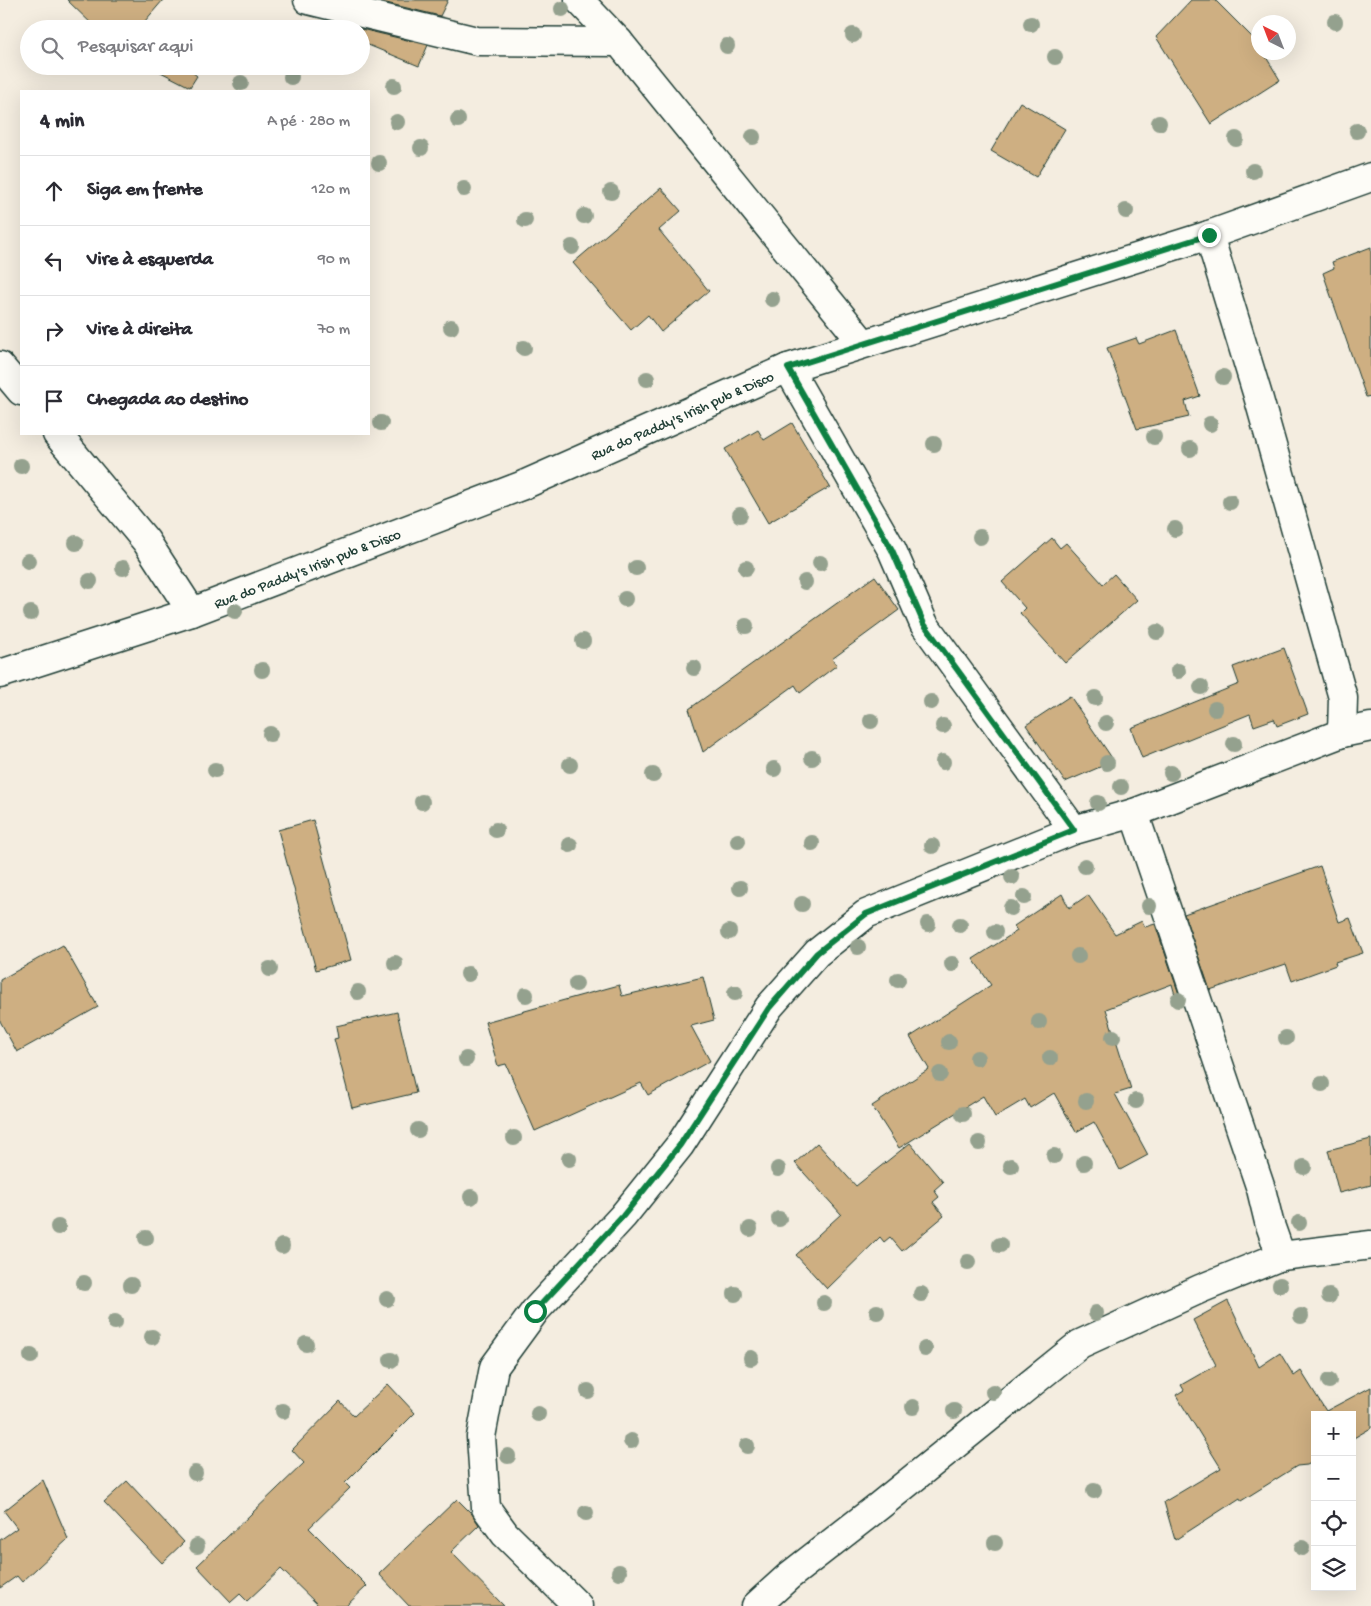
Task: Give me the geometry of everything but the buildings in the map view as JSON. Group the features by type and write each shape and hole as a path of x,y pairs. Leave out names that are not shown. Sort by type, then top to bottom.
{"street":[{"path":"308,0 477,41 619,42"},
{"path":"579,0 619,42 863,343"},
{"name":"Rua do Paddy's Irish pub & Disco","path":"0,674 192,612 521,486 788,368 1209,235 1371,177"},
{"path":"1209,235 1258,396 1343,698 1342,733"},
{"path":"0,366 20,390"},
{"path":"788,368 892,550 924,624 1074,830"},
{"path":"58,435 146,541 192,612"},
{"path":"578,1606 505,1534 486,1508 481,1437 494,1367 535,1311 623,1216 680,1145 769,1008 817,953 866,914 1074,830 1134,813 1342,733 1371,727"},
{"path":"1134,813 1258,1180 1269,1222 1281,1256"},
{"path":"756,1606 790,1576 1080,1344 1200,1289 1281,1256 1371,1245"}],"route":[{"path":"535,1311 623,1216 680,1145 769,1008 817,953 866,914 1074,830 924,624 892,550 788,368 1209,235"}]}
